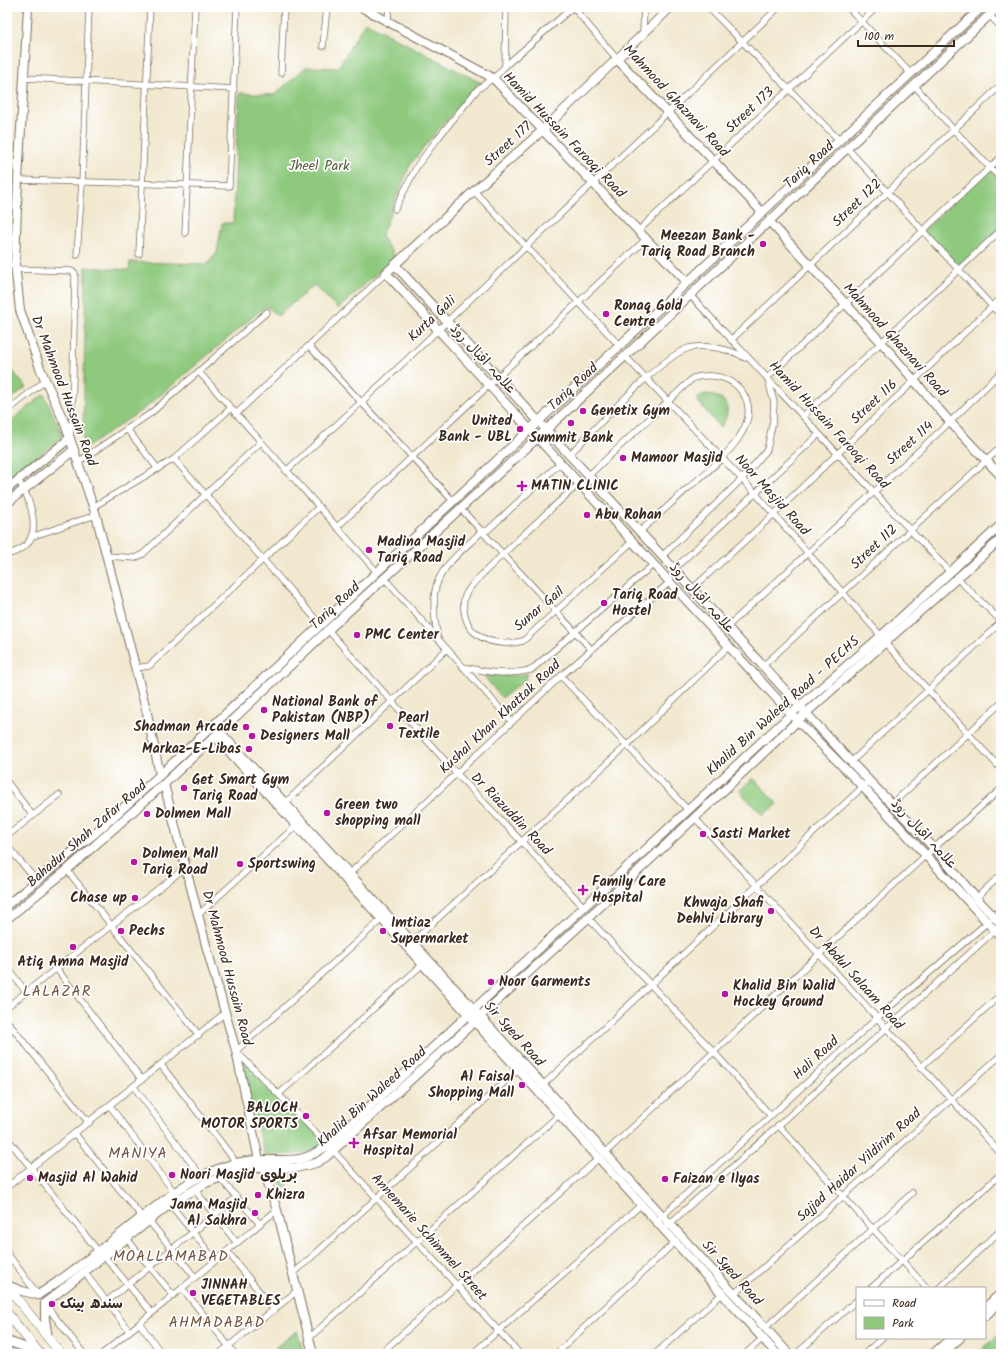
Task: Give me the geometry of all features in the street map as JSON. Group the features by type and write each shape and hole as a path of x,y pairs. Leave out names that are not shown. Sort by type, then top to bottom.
{"main road":[{"name":"Dr Mahmood Hussain Road","path":"28,7 13,266 20,310 35,354 70,438 96,515 136,668 160,775"},
{"name":"Hamid Hussain Farooqi Road","path":"361,7 493,78 687,282"},
{"name":"Street 177","path":"386,273 396,266 474,192 543,130 616,58 671,7"},
{"name":"Tariq Road","path":"160,775 320,624 454,502 619,345 982,7"},
{"name":"Tariq Road","path":"164,784 384,578 538,438 998,7"},
{"name":"Mahmood Ghaznavi Road","path":"616,58 762,212"},
{"name":"Mahmood Ghaznavi Road","path":"769,221 916,380 950,422 1001,476"},
{"name":"علامہ اقبال روڈ","path":"396,266 851,762 866,784 926,855 987,923 999,926"},
{"name":"علامہ اقبال روڈ","path":"386,273 791,714 866,784 892,804 934,848 976,898 994,916 999,926 1001,937"},
{"path":"7,489 70,438"},
{"path":"7,503 74,450"},
{"name":"Khalid Bin Waleed Road - PECHS","path":"588,918 798,721 883,640 950,572 1001,525"},
{"name":"Khalid Bin Waleed Road - PECHS","path":"583,906 800,706 958,579 1001,539"},
{"name":"Sir Syed Road","path":"218,734 285,803 299,823 350,874 385,917 412,942 426,961"},
{"name":"Sir Syed Road","path":"218,734 385,917 473,1009 531,1077 560,1114 590,1142"},
{"name":"Bahadur Shah Zafar Road","path":"7,906 93,836 160,775"},
{"name":"Dr Mahmood Hussain Road","path":"164,784 198,915 236,1051 261,1164 277,1210 298,1291 312,1354"},
{"name":"Bahadur Shah Zafar Road","path":"7,919 67,870 164,784"},
{"name":"Khalid Bin Waleed Road","path":"101,1254 127,1239 174,1192 201,1176 234,1163 261,1164 288,1168 316,1163 458,1023 583,906"},
{"name":"Khalid Bin Waleed Road","path":"331,1148 480,1017 588,918"},
{"path":"473,1009 479,1010 480,1017"},
{"name":"Sir Syed Road","path":"480,1017 519,1069 543,1085 590,1142 667,1226 734,1294 762,1339 777,1354"},
{"path":"458,1023 464,1026 465,1030"},
{"name":"Sir Syed Road","path":"602,1155 642,1204 660,1218"},
{"name":"Khalid Bin Waleed Road","path":"45,1303 66,1282 84,1273 101,1254 146,1219 194,1189 219,1177 243,1168 261,1164"},
{"name":"Sir Syed Road","path":"667,1226 676,1242 722,1292 765,1328 789,1354"},
{"path":"38,1295 66,1282 101,1254"},
{"path":"7,1285 38,1295 45,1303 45,1319 48,1338"},
{"path":"7,1285 61,1354"},
{"path":"986,1307 1001,1293"},
{"path":"986,1315 1001,1301"},
{"path":"7,1312 39,1353"},
{"path":"933,1354 950,1339"},
{"path":"942,1354 959,1339"},
{"path":"7,1341 39,1353"}],"street":[{"path":"77,255 82,183 89,7"},
{"path":"139,254 150,7"},
{"path":"185,233 190,87 195,7"},
{"path":"18,180 142,185 230,186 237,7"},
{"path":"282,73 284,7"},
{"path":"323,46 327,7"},
{"path":"388,21 389,7"},
{"path":"505,66 506,7"},
{"path":"395,209 417,166 477,90 493,78 572,7"},
{"name":"Mahmood Ghaznavi Road","path":"572,7 616,58"},
{"path":"643,33 644,7"},
{"path":"708,7 839,140"},
{"name":"Kurta Gali","path":"286,470 438,330 779,7"},
{"path":"848,7 911,74"},
{"name":"Street 173","path":"638,231 877,7"},
{"path":"989,15 1001,27"},
{"path":"24,78 234,89"},
{"name":"Street 122","path":"731,340 1001,84"},
{"path":"914,85 953,129 1001,179"},
{"path":"846,148 1001,316"},
{"path":"662,556 742,479 767,450 770,440 774,402 767,378 1001,157"},
{"path":"474,192 619,345"},
{"path":"803,416 1001,230"},
{"path":"337,527 646,239"},
{"path":"13,266 71,271 76,273 72,423 70,438"},
{"path":"236,414 386,273"},
{"name":"Hamid Hussain Farooqi Road","path":"690,294 873,492 950,572"},
{"name":"Street 116","path":"692,589 773,515 1001,298"},
{"path":"78,462 151,413 267,312"},
{"path":"309,346 454,502"},
{"path":"569,455 647,378 676,354 690,348 723,349 739,354 753,362"},
{"name":"Noor Masjid Road","path":"625,356 756,494 808,554 844,592 883,640 1001,769"},
{"path":"199,372 377,572"},
{"name":"Street 114","path":"727,627 950,422 1001,372"},
{"path":"588,476 685,382 692,378 711,375 729,380 741,390 748,409 748,418 738,441 722,458 640,532"},
{"path":"7,411 46,380"},
{"path":"93,507 174,459 231,408"},
{"path":"127,429 158,469"},
{"path":"674,570 819,434"},
{"path":"107,556 135,558 144,554 261,442"},
{"name":"Street 112","path":"763,666 1001,447"},
{"path":"174,459 320,624"},
{"path":"437,638 434,605 435,592 438,579 443,570 482,531 488,530 560,463"},
{"path":"7,554 23,548 31,537 33,523 24,490 18,480"},
{"name":"Sunar Gail","path":"580,484 503,554 465,595 463,605 465,616 473,631 490,641 513,643 523,641 557,612 633,541"},
{"path":"136,668 149,666 319,507"},
{"path":"461,509 591,649"},
{"path":"31,537 96,515"},
{"path":"463,667 495,674 514,674 531,670 654,564"},
{"path":"384,578 512,722"},
{"path":"851,762 1001,622 958,579"},
{"name":"Kushal Khan Khattak Road","path":"350,874 561,676 670,582"},
{"name":"Dr Riazuddin Road","path":"328,630 457,774 520,842 583,906"},
{"path":"412,942 626,746 728,646"},
{"path":"285,803 447,649"},
{"path":"561,676 688,810"},
{"path":"892,804 1001,704"},
{"path":"7,782 33,816"},
{"path":"543,1085 866,784"},
{"path":"380,1354 602,1155 926,855 1001,789"},
{"path":"7,836 59,795"},
{"name":"Dr Abdul Salaam Road","path":"694,817 1001,1154"},
{"path":"198,915 299,823"},
{"path":"7,846 37,881"},
{"path":"7,1007 186,867"},
{"path":"67,870 199,1035"},
{"path":"976,898 1001,875"},
{"name":"Hali Road","path":"660,1218 877,1018 994,916"},
{"path":"236,1051 385,917"},
{"path":"588,918 713,1051 777,1126 926,1287"},
{"name":"Hali Road","path":"667,1226 999,926"},
{"path":"279,1094 426,961"},
{"path":"7,968 26,992"},
{"path":"56,968 142,1080"},
{"path":"921,1067 996,998"},
{"path":"7,1187 225,1013"},
{"path":"7,1021 89,1122"},
{"name":"Annemarie Schimmel Street","path":"236,1051 378,1198 520,1354"},
{"name":"Sajjad Haidar Yildirim Road","path":"734,1294 1001,1055"},
{"path":"161,1065 232,1158 234,1163"},
{"path":"293,1274 519,1069"},
{"path":"134,1087 201,1176"},
{"path":"110,1106 174,1192"},
{"path":"777,1111 784,1120"},
{"path":"309,1338 560,1114"},
{"path":"75,1134 195,1277"},
{"path":"7,1138 101,1254 152,1313"},
{"path":"871,1287 1001,1174"},
{"path":"219,1177 259,1223"},
{"path":"194,1189 237,1243"},
{"path":"765,1328 912,1193"},
{"path":"106,1302 237,1197"},
{"path":"170,1204 215,1260"},
{"path":"472,1354 642,1204"},
{"path":"102,1354 129,1331 140,1324 259,1223 277,1210"},
{"path":"940,1287 1001,1230"},
{"path":"127,1239 173,1295"},
{"path":"556,1354 676,1242"},
{"path":"226,1251 274,1310"},
{"path":"7,1253 38,1295"},
{"path":"84,1273 129,1331"},
{"path":"182,1288 235,1354"},
{"path":"219,1354 298,1291"},
{"path":"655,1354 722,1292"},
{"path":"796,1354 856,1301"},
{"path":"45,1303 84,1354"},
{"path":"140,1324 162,1354"},
{"path":"744,1354 762,1339"},
{"path":"864,1354 881,1339"},
{"path":"7,1347 12,1354"}],"green space":[{"name":"Jheel Park","path":"365,22 481,83 435,133 410,165 381,236 395,257 338,309 314,285 278,316 266,306 145,408 86,448 83,440 86,267 129,270 130,262 208,264 217,252 222,223 233,223 239,93 274,95 306,67 338,68"},
{"path":"990,167 1001,179 1001,230 959,270 923,231"},
{"path":"7,364 26,387 7,403"},
{"path":"44,394 63,436 7,481 7,424"},
{"path":"709,394 720,398 727,404 726,417 720,428 696,399 701,395"},
{"path":"528,673 525,680 502,698 483,675 518,676"},
{"path":"753,778 778,804 763,815 739,791"},
{"path":"236,1051 326,1142 312,1150 297,1154 265,1155"},
{"path":"298,1171 284,1189 275,1173"},
{"path":"297,1331 304,1354 273,1354 277,1346"},
{"path":"1001,1333 1001,1354 977,1354"}],"place":[{"name":"Meezan Bank - Tariq Road Branch","path":"763,244"},
{"name":"Ronaq Gold Centre","path":"606,314"},
{"name":"Genetix Gym","path":"583,411"},
{"name":"Summit Bank","path":"571,423"},
{"name":"United Bank - UBL","path":"520,429"},
{"name":"Mamoor Masjid","path":"623,458"},
{"name":"MATIN CLINIC","path":"522,486"},
{"name":"Abu Rohan","path":"587,515"},
{"name":"Madina Masjid Tariq Road","path":"369,550"},
{"name":"Tariq Road Hostel","path":"604,603"},
{"name":"PMC Center","path":"357,635"},
{"name":"National Bank of Pakistan (NBP)","path":"264,710"},
{"name":"Pearl Textile","path":"390,726"},
{"name":"Shadman Arcade","path":"246,727"},
{"name":"Designers Mall","path":"252,736"},
{"name":"Markaz-E-Libas","path":"249,749"},
{"name":"Get Smart Gym Tariq Road","path":"184,788"},
{"name":"Green two shopping mall","path":"327,813"},
{"name":"Dolmen Mall","path":"147,814"},
{"name":"Sasti Market","path":"703,834"},
{"name":"Dolmen Mall Tariq Road","path":"134,862"},
{"name":"Sportswing","path":"240,864"},
{"name":"Family Care Hospital","path":"583,890"},
{"name":"Chase up","path":"135,898"},
{"name":"Khwaja Shafi Dehlvi Library","path":"771,911"},
{"name":"Pechs","path":"121,931"},
{"name":"Imtiaz Supermarket","path":"383,931"},
{"name":"Atiq Amna Masjid","path":"73,947"},
{"name":"Noor Garments","path":"491,982"},
{"name":"Khalid Bin Walid Hockey Ground","path":"725,994"},
{"name":"Al Faisal Shopping Mall","path":"522,1085"},
{"name":"BALOCH MOTOR SPORTS","path":"306,1116"},
{"name":"Afsar Memorial Hospital","path":"354,1143"},
{"name":"Noori Masjid بریلوی","path":"172,1175"},
{"name":"Masjid Al Wahid","path":"30,1178"},
{"name":"Faizan e Ilyas","path":"665,1179"},
{"name":"Khizra","path":"258,1195"},
{"name":"Jama Masjid Al Sakhra","path":"255,1213"},
{"name":"JINNAH VEGETABLES","path":"193,1293"},
{"name":"سندھ بینک","path":"52,1304"}],"district":[{"name":"LALAZAR","path":"57,992"},
{"name":"MANIYA","path":"138,1154"},
{"name":"MOALLAMABAD","path":"171,1257"},
{"name":"AHMADABAD","path":"217,1323"}]}
